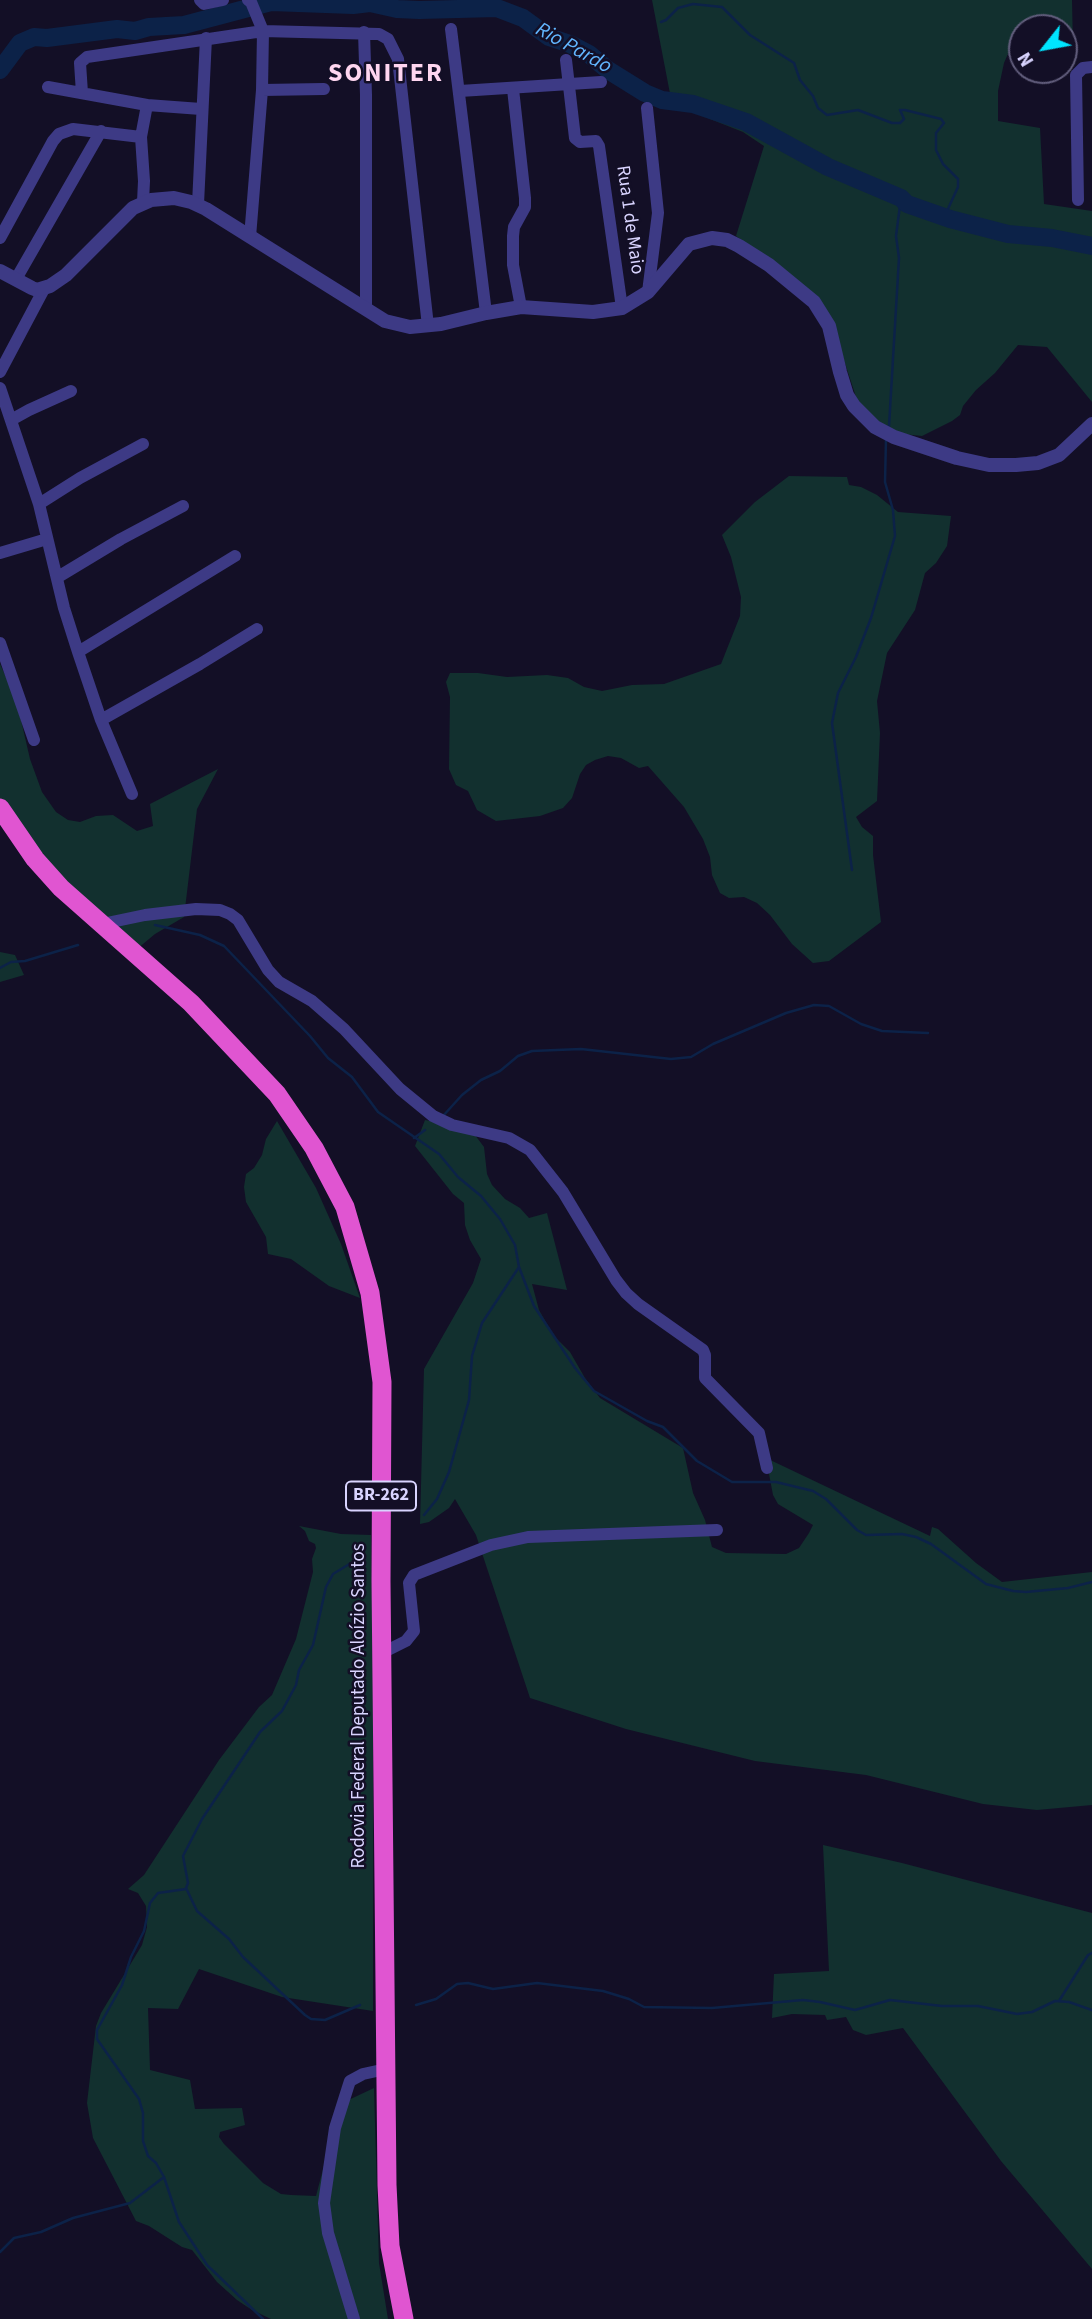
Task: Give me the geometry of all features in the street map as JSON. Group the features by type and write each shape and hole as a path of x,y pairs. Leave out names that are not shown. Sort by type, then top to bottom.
{"highway":[{"name":"Rodovia Federal Deputado Aloízio Santos","path":"0,808 35,859 61,888 191,1003 276,1094 314,1148 345,1207 370,1293 382,1382 382,1653 390,2245 404,2319"}],"street":[{"path":"200,0 204,4 223,0"},
{"path":"249,1 263,31 262,90 250,237"},
{"path":"451,29 486,313"},
{"path":"82,93 80,63 87,57 263,31 363,32 379,34 388,39 398,59 428,326"},
{"path":"363,32 366,95 366,309"},
{"path":"198,204 206,38"},
{"path":"566,60 569,85"},
{"path":"1078,200 1076,75 1083,68 1092,67"},
{"path":"460,91 601,82"},
{"name":"Rua 1 de Maio","path":"569,85 575,138 580,142 594,141 599,146 622,308"},
{"path":"48,87 147,105 201,108"},
{"path":"262,90 324,89"},
{"path":"513,89 525,198 525,207 514,227 512,243 521,307"},
{"path":"143,202 141,137 147,105"},
{"path":"647,108 658,213 648,292"},
{"path":"0,238 59,134 73,129 141,137"},
{"path":"16,279 101,131"},
{"path":"0,372 4,354 44,289 66,275 125,215 143,202 174,198 198,204 366,309 397,325 410,327 428,326 521,307 593,312 622,308 648,292 690,244 712,238 727,240 769,265 814,302 829,326 847,395 854,407 875,427 894,437 989,466 1016,466 1038,463 1059,455 1092,424"},
{"path":"0,271 32,289 44,289"},
{"path":"0,388 39,504 64,608 78,652 101,720 132,794"},
{"path":"10,420 71,391"},
{"path":"39,504 79,478 143,444"},
{"path":"58,577 183,506"},
{"path":"0,553 47,539"},
{"path":"78,652 235,556"},
{"path":"101,720 257,629"},
{"path":"0,643 34,740"},
{"path":"102,924 145,915 196,909 220,910 230,914 238,920 268,970 279,982 312,1001 344,1029 400,1089 433,1116 452,1125 509,1138 530,1150 563,1192 626,1293 703,1350 705,1378 759,1433 767,1468"},
{"path":"382,1653 406,1641 414,1631 409,1589 414,1575 491,1545 528,1537 717,1530"},
{"path":"354,2319 331,2246 324,2203 335,2128 350,2081 363,2074 386,2069"}],"green space":[{"path":"652,0 1072,0 1072,14 1008,14 1008,54 998,91 998,121 1040,128 1044,204 1092,211 1092,402 1047,347 1018,345 995,373 976,390 963,406 960,415 952,421 922,436 883,432 857,400 830,317 803,285 736,236 764,146 743,132 672,104"},
{"path":"789,476 847,477 849,485 861,487 877,495 898,512 951,516 947,546 936,563 925,573 915,610 887,653 877,701 880,733 877,801 856,817 862,827 873,836 881,922 829,961 813,963 792,944 757,903 744,897 729,898 720,893 712,875 710,857 703,839 684,807 648,766 639,768 621,758 608,756 595,760 586,765 580,774 572,798 563,808 540,816 496,821 477,810 468,791 456,785 449,769 450,697 446,682 450,673 507,677 547,675 568,678 584,687 602,691 632,685 664,684 721,664 740,616 741,597 731,557 722,535 755,502"},
{"path":"0,664 11,688 42,792 56,812 68,820 80,822 96,816 113,815 137,831 153,826 150,804 218,769 197,809 184,917 155,934 131,954 99,926 0,800"},
{"path":"0,952 15,955 24,975 0,982"},
{"path":"425,1120 466,1128 484,1147 487,1174 492,1185 505,1199 520,1208 529,1218 547,1213 567,1290 532,1284 539,1310 554,1336 570,1352 600,1398 683,1448 693,1493 705,1520 712,1547 726,1553 786,1554 799,1548 809,1533 813,1525 778,1504 773,1495 766,1458 930,1536 932,1527 938,1529 1002,1582 1092,1572 1092,1805 1037,1810 983,1804 866,1775 755,1761 626,1729 530,1698 476,1535 455,1499 449,1508 429,1522 420,1524 424,1369 473,1283 481,1259 465,1225 464,1203 453,1194 415,1146"},
{"path":"277,1121 316,1188 341,1244 360,1298 329,1286 291,1259 268,1254 266,1237 246,1202 244,1187 246,1174 254,1168 262,1155 266,1139"},
{"path":"299,1526 341,1534 371,1535 373,2011 282,1997 199,1969 178,2009 148,2008 150,2070 190,2080 195,2109 242,2108 245,2125 220,2132 219,2137 263,2183 281,2194 291,2195 316,2196 340,2104 374,2088 379,2263 388,2319 271,2319 237,2300 217,2282 192,2250 136,2221 93,2138 87,2103 96,2026 142,1945 147,1927 146,1906 138,1893 128,1889 144,1875 219,1760 259,1707 272,1695 296,1639 313,1572 312,1559 316,1548"},
{"path":"823,1845 1092,1913 1092,2269 1001,2161 903,2028 866,2035 853,2030 846,2017 827,2020 825,2015 792,2014 772,2018 774,1974 829,1971"}],"waterway":[{"name":"Rio Pardo","path":"0,70 20,43 34,37 184,25 271,2 353,5 370,3 397,9 419,10 497,8 523,18 549,37 589,54 608,70 645,93 662,100 693,104 746,122 828,167 901,198 907,204 950,219 1008,234 1052,238 1092,246"},
{"path":"661,22 678,8 693,4 722,7 750,35 794,63 800,80 813,96 818,108 827,115 858,110 892,123 900,123 904,119 900,110 905,110 941,119 944,123 936,133 936,150 943,164 958,179 958,187 947,211 950,219"},
{"path":"889,426 899,258 896,236 901,198"},
{"path":"852,870 832,723 838,693 871,618 895,536 893,510 885,482 886,439"},
{"path":"155,925 200,935 224,946 328,1058 352,1077 378,1112 439,1154 458,1177 481,1196 500,1219 515,1245 519,1267 534,1306 575,1368 594,1391 663,1427 697,1461 732,1482 776,1482 813,1491 826,1499 857,1530 866,1535 902,1534 916,1537 931,1544 986,1584 1026,1592 1068,1588 1092,1582"},
{"path":"0,968 11,962 25,961 78,945"},
{"path":"443,1116 462,1095 481,1080 500,1071 518,1056 532,1051 581,1049 671,1059 691,1057 713,1044 786,1013 814,1005 829,1006 861,1024 882,1031 928,1033"},
{"path":"414,1138 425,1130"},
{"path":"424,1515 437,1499 449,1472 469,1400 472,1356 482,1323 519,1267"},
{"path":"351,1563 333,1574 326,1587 313,1645 282,1711 260,1732 202,1819 183,1856 188,1883 186,1888 197,1911 305,2015 311,2019 325,2020 360,2005"},
{"path":"186,1889 158,1893 150,1903 144,1931 131,1957 122,1985 97,2030 97,2039 139,2099 143,2113 143,2141 148,2156 156,2163 164,2177 179,2222 207,2265 263,2319"},
{"path":"1059,2001 1088,1955 1092,1953"},
{"path":"416,2005 436,1999 457,1984 468,1983 493,1989 537,1983 603,1991 644,2007 712,2008 803,2000 855,2010 890,2000 942,2006 978,2006 1017,2014 1032,2012 1055,2001 1069,2002 1092,2010"},
{"path":"0,2252 14,2238 41,2232 73,2218 130,2203 164,2177"}],"district":[{"name":"SONITER","path":"386,75"}]}
